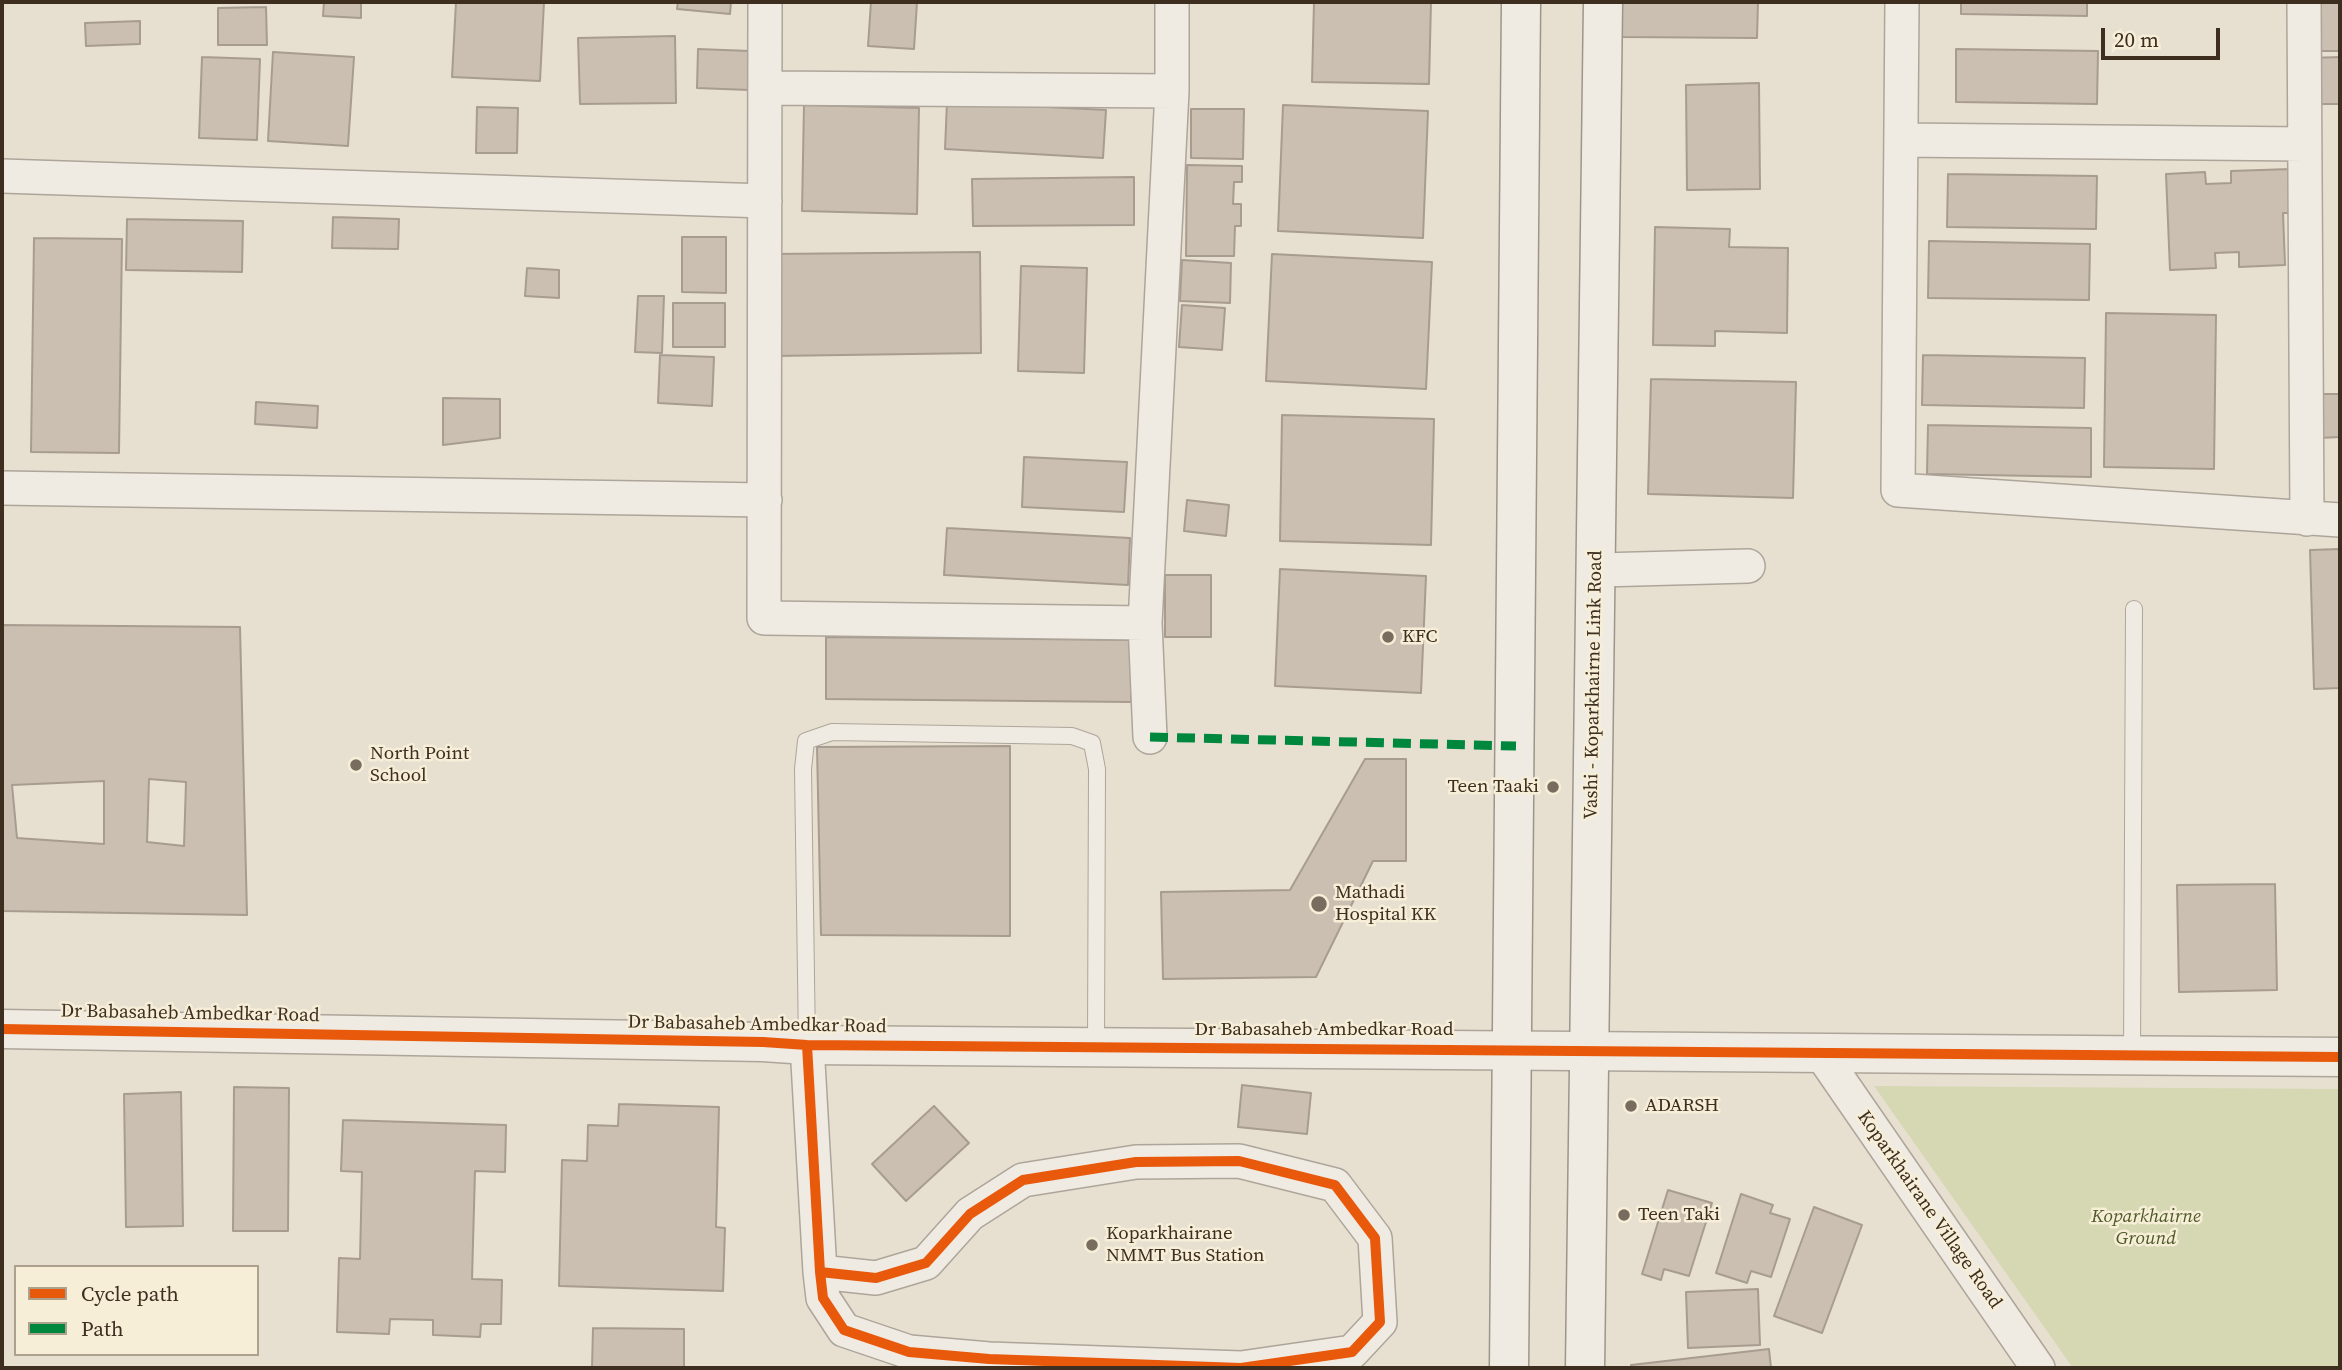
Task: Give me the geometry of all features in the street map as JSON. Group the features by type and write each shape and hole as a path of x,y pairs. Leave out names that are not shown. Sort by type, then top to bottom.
{"main road":[{"path":"1509,1368 1521,2"},
{"name":"Vashi - Koparkhairne Link Road","path":"1585,1368 1603,2"},
{"name":"Dr Babasaheb Ambedkar Road","path":"2,1029 763,1042 807,1045 1096,1045 2340,1057"}],"street":[{"path":"765,2 764,618 1145,623"},
{"path":"1150,737 1145,623 1172,91 1172,2"},
{"path":"1902,2 1898,491 2340,520"},
{"path":"2304,2 2306,519"},
{"path":"766,88 1172,91"},
{"path":"1901,140 2304,144"},
{"path":"2,176 765,201"},
{"path":"2,488 765,500"},
{"path":"1595,572 1600,569 1748,566"},
{"path":"807,1045 820,1272 823,1298 844,1330 909,1352 989,1359 1241,1368 1352,1352 1380,1322 1375,1238 1335,1185 1239,1161 1136,1162 1023,1180 970,1214 926,1263 876,1278 820,1272"},
{"name":"Koparkhairane Village Road","path":"1820,1052 2038,1368"}],"lane":[{"path":"2132,1055 2134,609"},
{"path":"807,1045 803,769 806,741 832,732 1072,736 1091,743 1097,769 1096,1045"}],"green space":[{"name":"Koparkhairne Ground","path":"1874,1086 2340,1089 2340,1368 2073,1368"}],"building":[{"path":"324,2 361,2 361,18 323,16"},
{"path":"456,2 544,2 540,81 452,77"},
{"path":"678,2 731,2 730,14 677,9"},
{"path":"871,2 917,2 914,49 868,46"},
{"path":"1314,2 1431,2 1429,84 1312,82"},
{"path":"1622,2 1758,2 1757,38 1622,37"},
{"path":"1961,2 2087,2 2087,16 1961,14"},
{"path":"2309,2 2340,2 2340,51 2309,51"},
{"path":"266,7 267,45 218,45 218,8"},
{"path":"140,21 140,44 86,46 85,23"},
{"path":"675,36 676,103 580,104 578,38"},
{"path":"698,49 750,51 749,90 697,88"},
{"path":"1956,49 2098,51 2097,104 1956,102"},
{"path":"273,52 354,57 348,146 268,141"},
{"path":"202,57 260,59 257,140 199,138"},
{"path":"2340,57 2340,104 2310,104 2310,58"},
{"path":"1759,83 1760,189 1687,190 1686,85"},
{"path":"947,102 1106,110 1103,158 945,149"},
{"path":"804,105 919,108 917,214 802,211"},
{"path":"1283,105 1428,111 1423,238 1278,231"},
{"path":"477,107 518,108 517,153 476,153"},
{"path":"1191,109 1244,109 1243,159 1191,158"},
{"path":"1187,165 1242,166 1242,182 1234,182 1233,204 1241,204 1241,226 1235,226 1234,256 1186,256"},
{"path":"2291,169 2293,213 2283,213 2285,265 2239,267 2239,252 2215,253 2216,268 2170,270 2166,174 2205,172 2206,184 2231,183 2231,171"},
{"path":"1948,174 2097,176 2096,229 1947,227"},
{"path":"1134,177 1134,225 973,226 972,179"},
{"path":"333,217 399,219 398,249 332,248"},
{"path":"127,219 243,221 242,272 126,270"},
{"path":"1655,227 1730,229 1729,247 1788,248 1787,333 1715,331 1715,346 1653,345"},
{"path":"682,237 726,237 726,293 682,292"},
{"path":"34,238 122,239 119,453 31,452"},
{"path":"1929,241 2090,244 2089,300 1928,298"},
{"path":"980,252 981,353 774,356 773,254"},
{"path":"1272,254 1432,262 1426,389 1266,381"},
{"path":"1182,260 1231,263 1230,303 1180,301"},
{"path":"1021,266 1087,268 1084,373 1018,371"},
{"path":"527,268 559,270 559,298 525,296"},
{"path":"638,296 664,296 662,353 635,352"},
{"path":"673,303 725,303 725,347 673,347"},
{"path":"1182,305 1225,308 1222,350 1179,347"},
{"path":"2106,313 2216,315 2214,469 2104,467"},
{"path":"660,355 714,357 712,406 658,403"},
{"path":"1923,355 2085,358 2084,408 1922,405"},
{"path":"1651,379 1796,382 1793,498 1648,494"},
{"path":"2318,394 2340,394 2340,437 2318,438"},
{"path":"443,398 500,399 500,438 443,445"},
{"path":"256,402 318,406 317,428 255,424"},
{"path":"1282,415 1434,419 1431,545 1280,541"},
{"path":"1928,425 2091,428 2091,477 1927,474"},
{"path":"1024,457 1127,462 1124,512 1022,507"},
{"path":"1187,500 1229,505 1226,536 1184,531"},
{"path":"947,528 1130,538 1128,585 944,575"},
{"path":"2340,549 2340,688 2314,689 2310,550"},
{"path":"1280,569 1426,576 1421,693 1275,686"},
{"path":"1165,575 1211,575 1211,637 1165,637"},
{"path":"2,625 240,627 247,915 2,911","holes":["149,779 186,782 184,846 147,842","104,781 104,844 17,838 12,785"]},
{"path":"826,637 1131,640 1131,702 826,699"},
{"path":"1010,746 1010,936 821,935 817,747"},
{"path":"1365,759 1406,759 1406,861 1373,861 1316,977 1163,979 1161,892 1290,890"},
{"path":"2275,884 2277,990 2179,992 2177,885"},
{"path":"1242,1085 1311,1093 1307,1134 1238,1127"},
{"path":"234,1087 289,1088 288,1231 233,1231"},
{"path":"181,1092 183,1226 126,1227 124,1094"},
{"path":"619,1104 719,1107 716,1227 725,1228 723,1291 559,1286 562,1160 587,1161 588,1125 618,1126"},
{"path":"934,1106 969,1143 906,1201 872,1164"},
{"path":"343,1120 506,1125 505,1172 475,1171 472,1279 502,1280 501,1324 481,1324 480,1337 433,1335 433,1320 390,1319 389,1334 337,1332 339,1258 360,1259 362,1172 341,1171"},
{"path":"1668,1190 1712,1203 1689,1276 1664,1269 1661,1280 1642,1274"},
{"path":"1741,1194 1773,1205 1770,1213 1790,1219 1771,1277 1751,1271 1747,1283 1716,1273"},
{"path":"1814,1207 1862,1225 1822,1333 1774,1316"},
{"path":"1758,1289 1760,1345 1688,1348 1686,1292"},
{"path":"593,1328 684,1329 684,1368 592,1368"},
{"path":"1769,1349 1771,1368 1631,1368 1631,1365"}],"marked path":[{"path":"1150,737 1516,746"}],"cycle path":[{"path":"2,1029 763,1042 807,1045 2340,1057"},
{"path":"807,1045 820,1272 823,1298 844,1330 909,1352 989,1359 1241,1368 1352,1352 1380,1322 1375,1238 1335,1185 1239,1161 1136,1162 1023,1180 970,1214 926,1263 876,1278 820,1272"}],"place":[{"name":"KFC","path":"1388,637"},
{"name":"North Point School","path":"356,765"},
{"name":"Teen Taaki","path":"1553,787"},
{"name":"Mathadi Hospital KK","path":"1319,904"},
{"name":"ADARSH","path":"1631,1106"},
{"name":"Teen Taki","path":"1624,1215"},
{"name":"Koparkhairane NMMT Bus Station","path":"1092,1245"}]}
